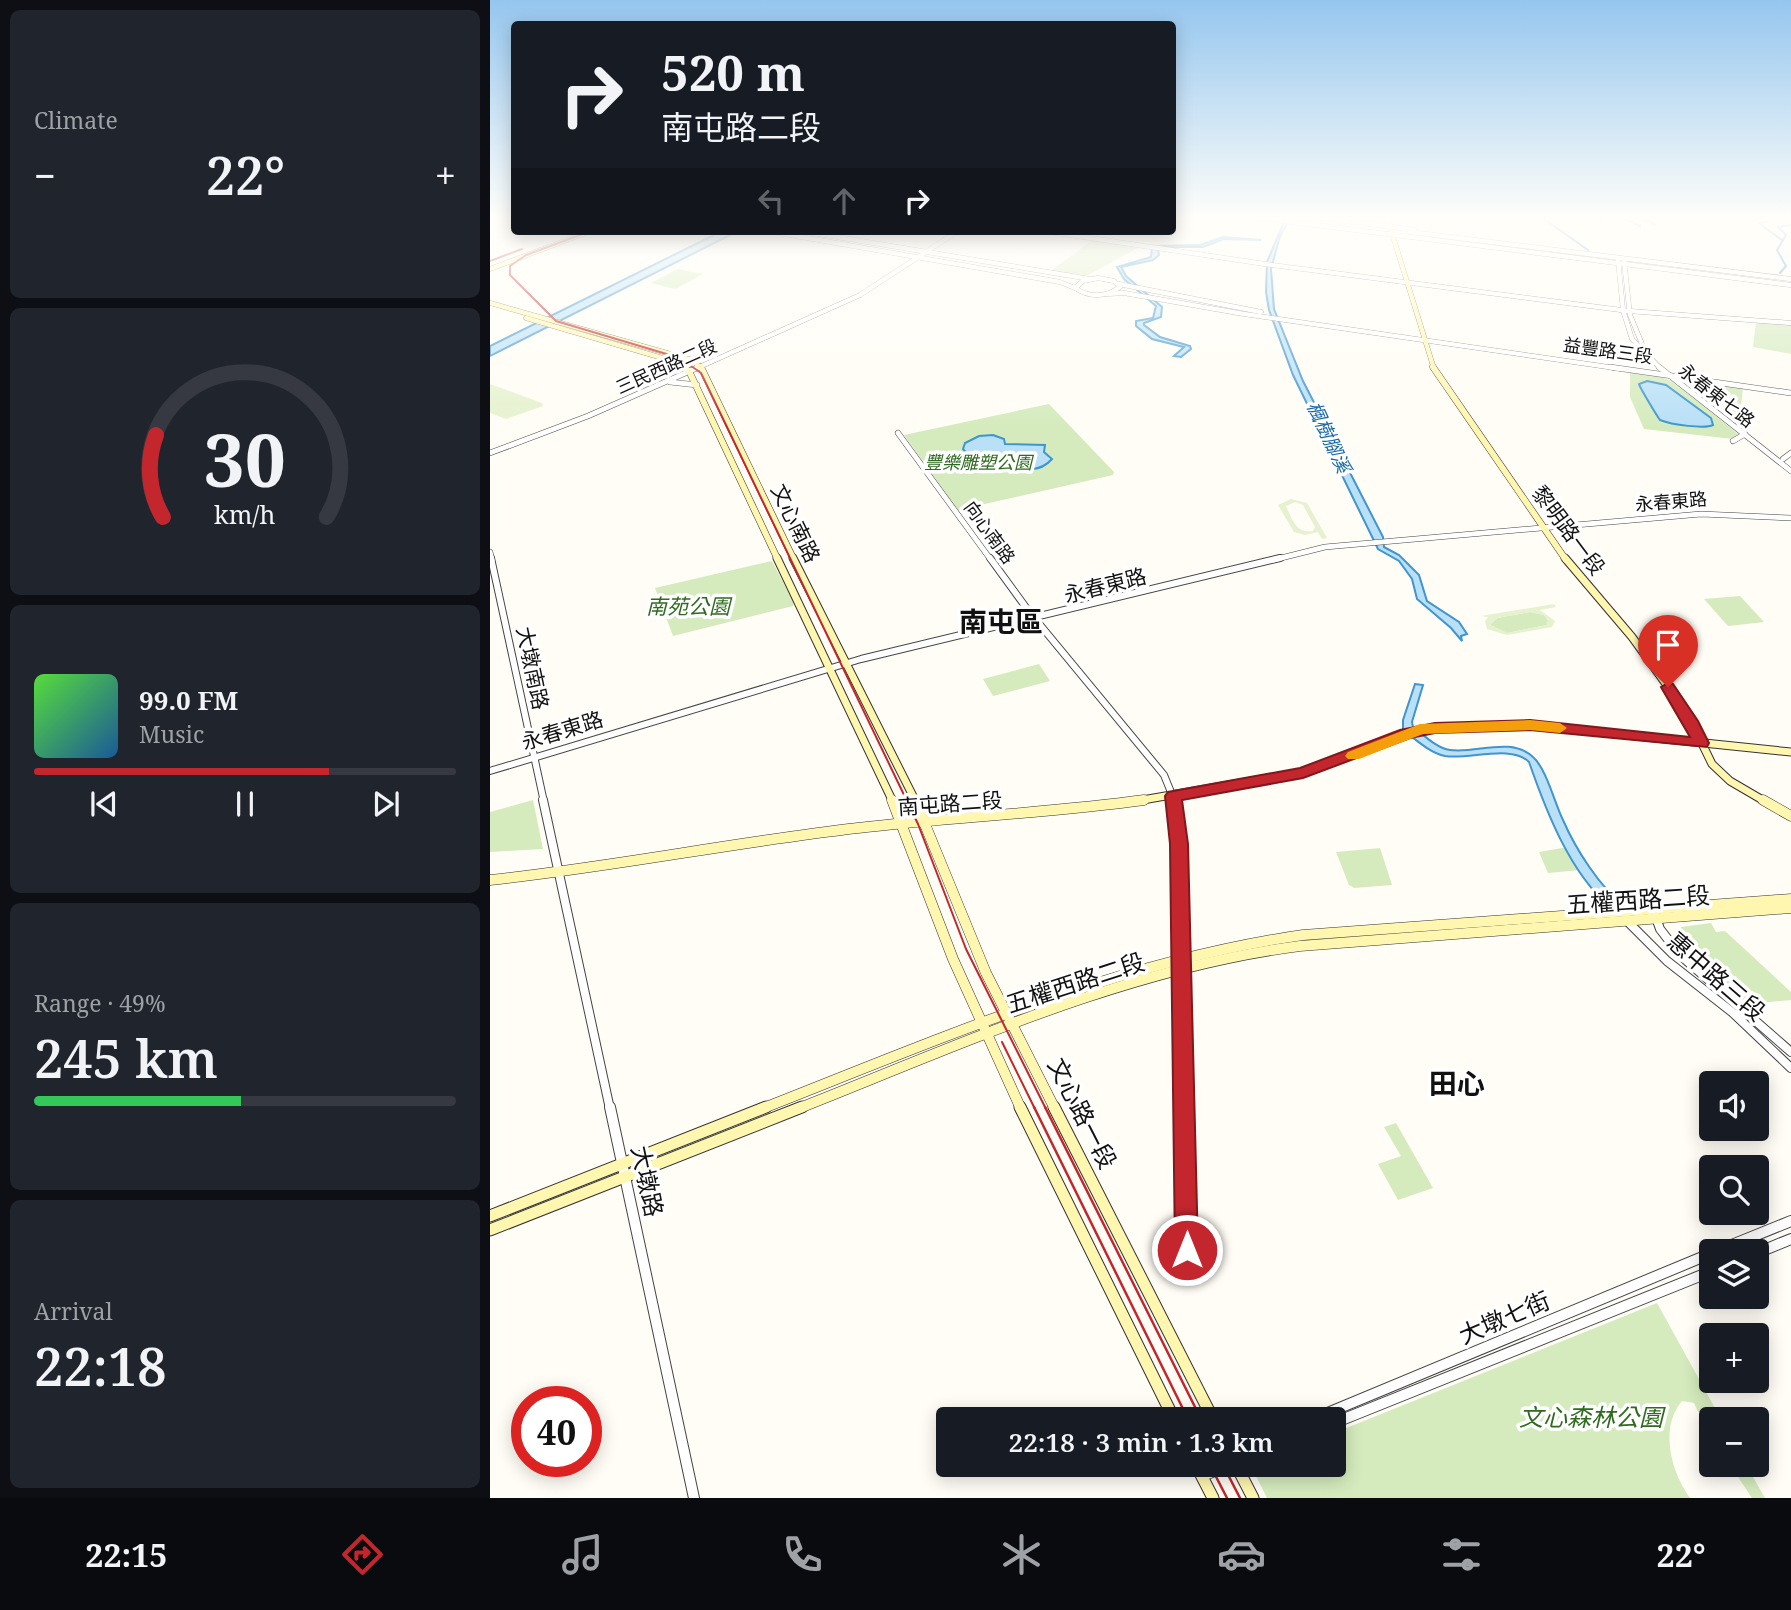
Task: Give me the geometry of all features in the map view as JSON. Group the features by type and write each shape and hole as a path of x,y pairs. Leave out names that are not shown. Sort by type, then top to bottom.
{"main road":[{"name":"黎明路一段","path":"1407,287 1433,368 1567,561 1632,637 1691,721 1712,764 1722,775 1791,816"},
{"path":"490,305 538,316 687,359 699,365"},
{"name":"文心南路","path":"490,305 531,320 676,362 688,370 903,823"},
{"name":"文心南路","path":"699,365 926,821"},
{"name":"南屯路二段","path":"490,880 558,873 903,823 1064,811 1173,796 1303,772 1418,730 1530,725 1701,743"},
{"path":"1701,743 1791,752"},
{"name":"文心路一段","path":"926,821 978,957 1207,1407"},
{"path":"903,823 953,959 1168,1407"},
{"name":"五權西路二段","path":"1180,966 1275,948 1626,920 1655,914 1791,899"},
{"name":"五權西路二段","path":"490,1230 1010,1019 1064,1004 1248,943 1618,912 1655,914 1791,908"},
{"name":"五權西路二段","path":"490,1216 985,1029"},
{"path":"1202,1477 1213,1498"},
{"path":"1242,1477 1253,1498"}],"street":[{"name":"三民西路二段","path":"699,365 866,287"},
{"name":"三民西路二段","path":"490,452 588,416 860,295 872,287"},
{"path":"1106,294 1120,287"},
{"path":"1128,287 1279,317 1422,338"},
{"path":"1445,287 1626,311 1791,322"},
{"name":"永春東七路","path":"1624,287 1632,339 1650,360 1694,390 1791,468"},
{"path":"1075,288 1087,294 1138,296 1268,315"},
{"path":"1606,307 1625,301 1650,312"},
{"name":"永春東七路","path":"1626,311 1638,339 1670,374 1791,468"},
{"path":"1631,320 1637,315 1650,312"},
{"name":"益豐路三段","path":"1422,338 1791,392"},
{"name":"益豐路三段","path":"1422,338 1791,392"},
{"path":"687,359 716,356"},
{"path":"1633,367 1646,365 1650,360"},
{"path":"675,374 678,370 676,362"},
{"name":"三民西路二段","path":"490,452 688,370"},
{"path":"1694,390 1697,383 1711,381"},
{"path":"663,383 684,382 697,386"},
{"name":"向心南路","path":"898,433 1034,618 1164,775 1173,796"},
{"path":"1733,441 1745,434"},
{"path":"1783,459 1791,453"},
{"name":"永春東路","path":"490,771 847,664 1315,552 1372,543 1716,516 1791,520"},
{"name":"大墩南路","path":"490,552 558,873"},
{"path":"1173,796 1179,844 1187,1232 1185,1279"},
{"name":"大墩路","path":"558,873 694,1498"},
{"name":"惠中路三段","path":"1618,912 1667,961 1732,1012 1791,1068"},
{"name":"惠中路三段","path":"1655,914 1661,931 1688,962 1748,1011 1791,1052"},
{"path":"1747,1239 1791,1221"},
{"path":"1769,1248 1791,1239"},
{"name":"大墩七街","path":"1341,1407 1699,1258"},
{"name":"大墩七街","path":"1346,1418 1699,1276"}],"green space":[{"path":"1756,322 1791,324 1791,354 1753,347"},
{"path":"1630,372 1656,375 1675,382 1740,436 1733,439 1644,429 1630,397"},
{"path":"1707,382 1743,388 1740,415 1748,417 1748,426 1744,426 1698,390 1698,386"},
{"path":"490,384 542,403 543,406 506,419 490,413"},
{"name":"豐樂雕塑公園","path":"1049,404 1114,472 1113,475 958,510 904,435"},
{"path":"1291,499 1307,503 1327,538 1322,539 1318,532 1305,535 1294,532 1278,505","holes":["1295,502 1303,505 1315,527 1313,531 1299,528 1286,506"]},
{"name":"南苑公園","path":"772,561 794,603 793,606 673,636 655,588"},
{"path":"1740,596 1764,622 1728,626 1704,599"},
{"path":"1554,604 1556,607 1540,610 1555,621 1552,627 1507,635 1487,629 1485,621 1488,617 1481,616","holes":["1530,612 1544,615 1548,620 1547,625 1507,633 1490,625 1497,618"]},
{"path":"1530,612 1544,615 1548,620 1547,625 1507,633 1490,625 1497,618"},
{"path":"1039,664 1050,681 993,696 983,679"},
{"path":"533,800 543,849 490,852 490,812"},
{"path":"1568,847 1580,870 1548,873 1539,852"},
{"path":"1380,848 1392,885 1354,888 1349,885 1336,852"},
{"path":"1711,923 1716,932 1725,931 1791,992 1791,1000 1748,1004 1683,948 1677,932 1681,927"},
{"path":"1396,1123 1433,1188 1398,1200 1378,1164 1401,1156 1384,1127"},
{"name":"文心森林公園","path":"1657,1303 1699,1379 1699,1393 1707,1393 1714,1407 1699,1407 1698,1412 1694,1403 1682,1401 1671,1424 1669,1437 1673,1463 1690,1498 1267,1498 1256,1477 1346,1477 1346,1428"},
{"path":"1738,1477 1753,1477 1765,1498 1752,1498"}],"water":[{"path":"609,287 627,287 490,356 490,346"},
{"path":"1133,287 1139,287 1162,307 1161,317 1144,325 1160,337 1190,346 1191,349 1181,357 1174,356 1184,347 1152,339 1136,326 1136,321 1153,318 1156,306"},
{"name":"楓樹腳溪","path":"1266,287 1272,287 1274,309 1303,381 1383,537 1384,547 1399,555 1419,575 1427,601 1459,622 1467,634 1461,636 1462,641 1417,599 1412,579 1399,561 1378,549 1293,375 1269,310"},
{"path":"1647,381 1666,385 1711,418 1713,425 1688,426 1660,420 1639,384"},
{"path":"993,435 1004,439 1005,444 1045,445 1044,452 1052,459 1041,467 1030,469 1009,463 1013,460 993,456 976,463 973,461 976,457 964,459 960,456 968,455 963,449 965,443 979,436"},
{"path":"1415,684 1423,685 1412,722 1413,727 1435,744 1445,749 1460,751 1493,747 1514,748 1524,751 1538,762 1563,820 1582,855 1598,879 1625,907 1610,907 1571,859 1543,801 1529,762 1512,754 1501,753 1445,756 1428,749 1403,730 1403,720"}],"railway":[{"path":"522,287 556,321 680,358 701,373 918,824 966,949 1195,1407"},
{"path":"1002,1042 1035,1109"},
{"path":"1034,1107 1182,1407"},
{"path":"1216,1477 1227,1498"},
{"path":"1229,1477 1240,1498"}],"slow traffic":[{"path":"1353,756 1420,729 1530,725 1560,728"}],"district":[{"name":"南屯區","path":"1001,621"},
{"name":"田心","path":"1457,1083"}],"route":[{"path":"1187,1250 1179,844 1173,796 1303,772 1420,729 1530,725 1701,743 1691,721 1668,687"}]}
